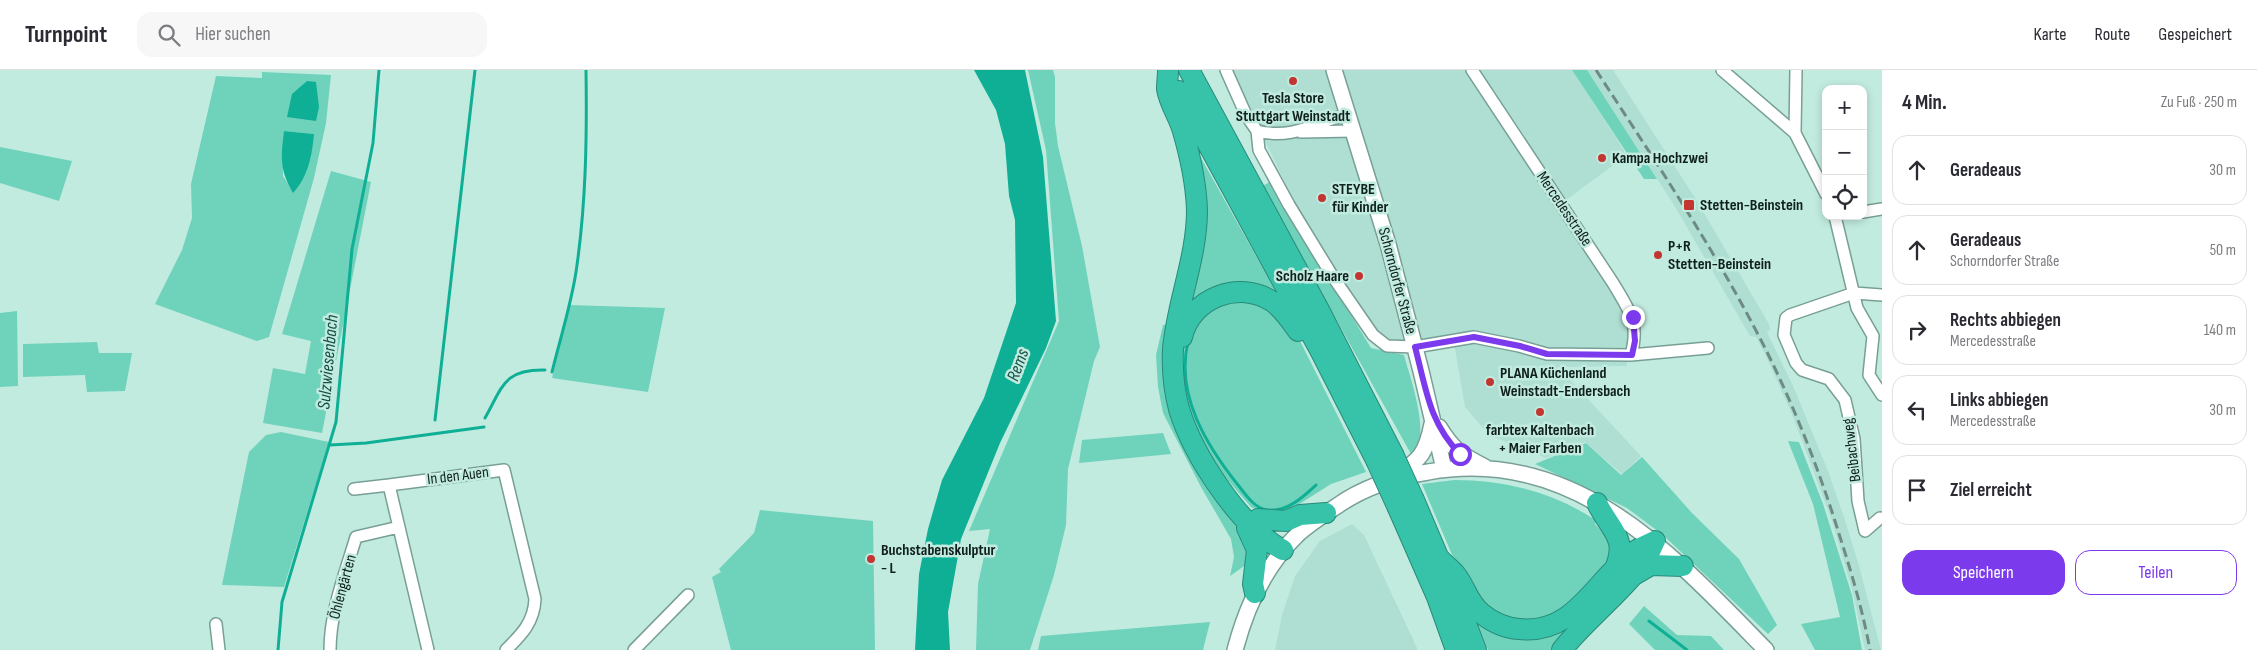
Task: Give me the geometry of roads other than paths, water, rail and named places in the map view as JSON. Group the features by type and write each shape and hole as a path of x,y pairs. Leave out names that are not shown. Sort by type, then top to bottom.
{"highway":[{"path":"1168,70 1321,352 1384,457"},
{"path":"1168,70 1167,90 1188,151 1194,177 1197,211 1193,249 1174,339 1173,364 1176,396 1186,428 1210,471 1250,517 1257,548 1255,593"},
{"path":"1189,70 1319,310 1406,504 1440,559 1476,650"},
{"path":"1283,550 1267,542 1221,478 1188,417 1182,396 1179,370 1180,344 1185,326 1193,312 1212,298 1231,293 1249,293 1272,302 1286,314 1303,338 1321,352"},
{"path":"1597,503 1605,520 1618,534 1622,574"},
{"path":"1406,504 1456,650"},
{"path":"1250,517 1286,521 1300,515 1326,514"},
{"path":"1440,559 1457,576 1466,596 1481,613 1506,627 1526,630 1545,628 1561,622 1649,555 1655,542"},
{"path":"1562,650 1622,574 1651,565 1683,566"}],"main road":[{"name":"Schorndorfer Straße","path":"1334,70 1388,244 1433,418 1444,469"},
{"path":"1433,418 1449,444 1460,454 1486,467"},
{"path":"1235,650 1240,630 1255,593 1283,550 1297,535 1326,514 1363,491 1391,479 1417,461 1428,444 1433,418"},
{"path":"1391,479 1444,469 1486,467 1517,471 1552,483 1597,503 1625,520 1683,566 1766,650"}],"street":[{"path":"1226,70 1246,115 1257,131 1259,150 1289,205 1333,277 1373,334 1387,346 1415,347 1474,337 1520,346 1547,354 1632,355 1708,348"},
{"name":"Mercedesstraße","path":"1472,70 1613,282 1633,317 1635,341 1632,355"},
{"path":"1722,70 1795,133 1822,186"},
{"path":"1795,133 1796,70"},
{"path":"1299,132 1314,124 1348,114"},
{"path":"1257,131 1275,135 1299,132 1353,131"},
{"path":"1867,211 1882,209"},
{"path":"1838,220 1856,308 1873,336 1869,375 1882,394"},
{"path":"1854,293 1882,295"},
{"name":"Beibachweg","path":"1854,293 1786,318 1784,335 1796,362 1802,370 1829,379 1845,400 1854,439 1858,501 1866,531 1880,518"},
{"name":"In den Auen","path":"389,485 504,470 535,599 534,611 528,628 506,650"},
{"path":"354,489 389,485 428,650"},
{"name":"Öhlengärten","path":"330,650 330,637 337,602 356,538 399,527"},
{"path":"634,650 688,594"},
{"path":"216,624 219,650"}],"water":[{"name":"Rems","path":"974,70 1025,70 1043,157 1056,321 1046,348 1000,443 961,539 948,612 950,650 915,650 919,574 928,529 942,480 984,398 1016,303 1015,220 1009,196 1005,144 996,110"},
{"path":"307,81 316,82 319,107 316,121 287,117 292,94"},
{"path":"284,131 314,134 306,173 293,193 283,170 282,148"}],"waterway":[{"name":"Sulzwiesenbach","path":"278,650 282,602 336,422 352,249 373,143 379,70"},
{"path":"435,420 475,70"},
{"path":"552,372 571,297 582,222 585,171 586,70"},
{"path":"1188,342 1185,362 1186,381 1196,419 1215,454 1247,497 1262,509 1281,509 1294,503 1316,485"},
{"path":"485,418 501,388 513,376 531,370 545,370"},
{"path":"330,445 366,443 484,427"},
{"path":"1649,621 1687,650"}],"railway":[{"path":"1596,70 1706,241 1746,312 1787,394 1815,464 1849,565 1870,650"}],"place":[{"name":"Tesla Store Stuttgart Weinstadt","path":"1293,81"},
{"name":"Kampa Hochzwei","path":"1602,158"},
{"name":"STEYBE für Kinder","path":"1322,198"},
{"name":"Stetten-Beinstein","path":"1689,205"},
{"name":"P+R Stetten-Beinstein","path":"1658,255"},
{"name":"Scholz Haare","path":"1359,276"},
{"name":"PLANA Küchenland Weinstadt-Endersbach","path":"1490,382"},
{"name":"farbtex Kaltenbach + Maier Farben","path":"1540,412"},
{"name":"Buchstabenskulptur - L","path":"871,559"}]}
